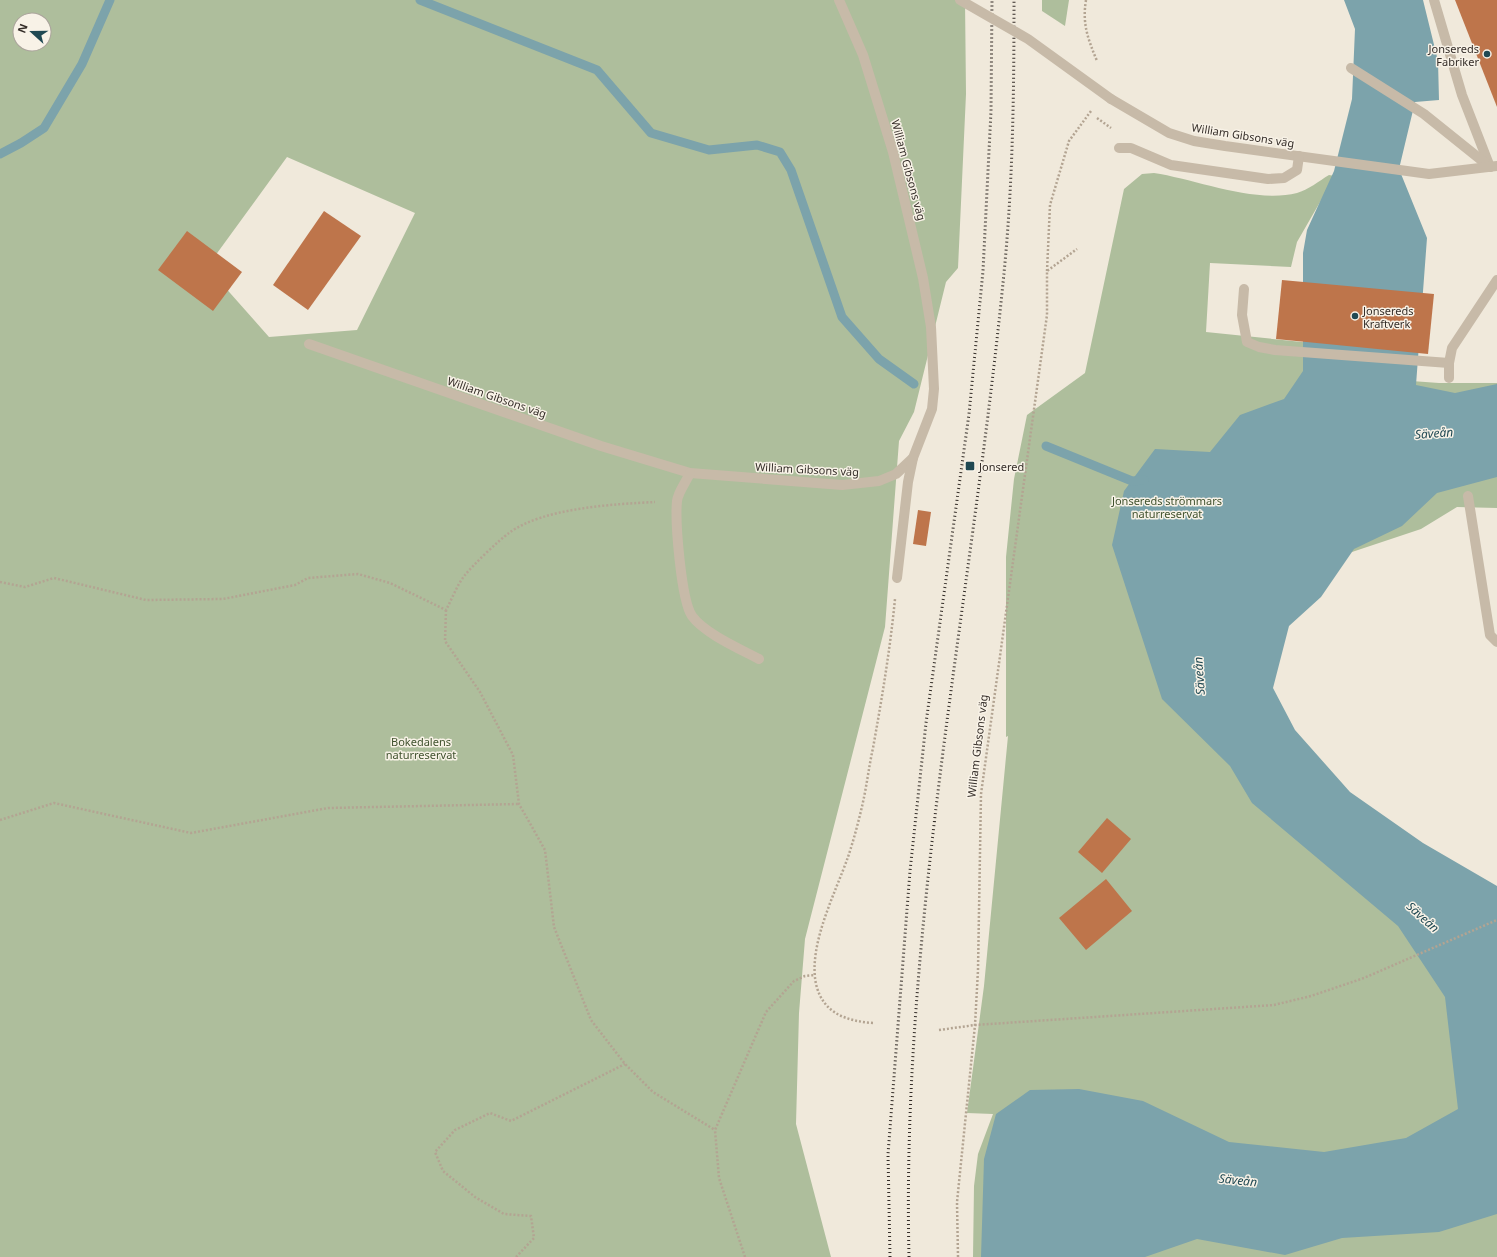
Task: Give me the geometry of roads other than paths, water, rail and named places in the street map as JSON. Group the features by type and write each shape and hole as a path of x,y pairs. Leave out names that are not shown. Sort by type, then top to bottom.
{"street":[{"name":"William Gibsons väg","path":"309,344 600,446 690,473 842,485 879,481 896,474 913,458 932,409 934,389 931,327 923,278 894,152 863,55 840,0"},
{"name":"William Gibsons väg","path":"960,0 1028,39 1111,99 1170,133 1194,141 1429,174 1494,167"},
{"path":"1434,0 1462,95 1494,167"},
{"path":"1351,68 1424,114 1494,167"},
{"name":"William Gibsons väg","path":"1119,148 1131,148 1171,165 1268,179 1284,178 1297,170 1299,156"},
{"path":"1449,378 1452,348 1495,287"},
{"path":"1244,289 1242,315 1247,342 1258,347 1275,350 1450,363"},
{"path":"897,578 908,482 913,458"},
{"path":"690,473 677,500 684,594 692,616 714,634 759,659"},
{"path":"1468,496 1490,635 1497,642"}],"water":[{"name":"Säveån","path":"1344,0 1423,0 1438,61 1439,100 1415,102 1399,169 1427,238 1416,385 1455,393 1497,384 1497,477 1437,493 1402,526 1354,549 1321,597 1289,626 1273,688 1295,730 1350,792 1423,843 1497,886 1497,1214 1439,1232 1342,1238 1285,1255 1197,1239 1145,1257 981,1257 984,1159 996,1114 1030,1090 1079,1089 1143,1101 1229,1142 1324,1152 1406,1138 1458,1109 1445,997 1398,926 1252,803 1230,766 1162,699 1112,545 1124,491 1155,449 1210,452 1240,415 1284,399 1303,371 1303,253 1307,230 1334,171 1352,99 1355,29"}],"waterway":[{"path":"0,154 21,143 44,128 82,64 110,0"},
{"path":"420,0 597,70 651,133 709,150 757,145 780,152 791,170 842,317 879,359 914,384"},
{"path":"1046,446 1132,481 1144,480"}],"railway":[{"path":"890,1257 888,1154 910,871 926,723 969,414 983,271 991,111 992,0"},
{"path":"909,1257 909,1133 916,1010 927,886 975,518 1004,273 1012,136 1014,0"}],"place":[{"name":"Jonsereds Fabriker","path":"1487,54"},
{"name":"Jonsereds Kraftverk","path":"1355,316"},
{"name":"Jonsered","path":"970,466"}],"park label":[{"name":"Jonsereds strömmars naturreservat","path":"1167,506"},
{"name":"Bokedalens naturreservat","path":"421,747"}]}
